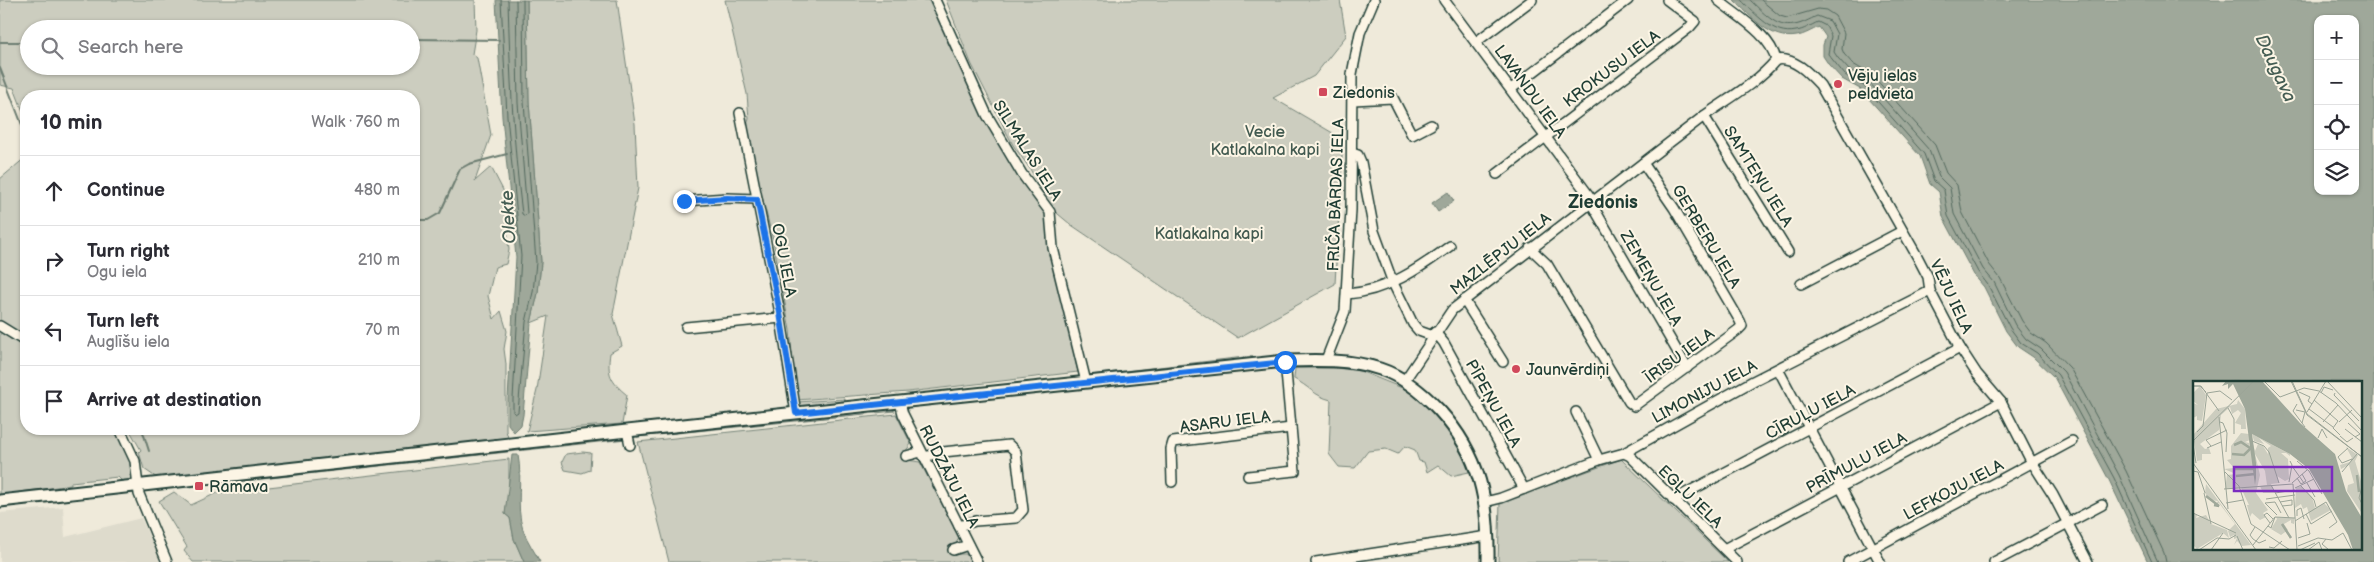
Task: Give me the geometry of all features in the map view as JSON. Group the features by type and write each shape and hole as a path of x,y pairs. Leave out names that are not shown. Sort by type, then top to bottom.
{"main road":[{"path":"0,501 1086,382 1285,362 1326,360 1380,368 1405,380 1425,395 1460,436 1475,465 1486,502 1488,562"}],"street":[{"name":"SILMALAS IELA","path":"935,0 987,115 1022,174 1050,212 1053,248 1086,382"},
{"name":"FRIČA BĀRDAS IELA","path":"1326,360 1343,320 1347,294 1355,54 1360,33 1374,0"},
{"name":"LAVANDU IELA","path":"1444,0 1592,202"},
{"path":"1476,42 1532,0"},
{"path":"1511,89 1628,0"},
{"name":"KROKUSU IELA","path":"1497,174 1695,22 1667,0"},
{"path":"1718,0 1762,36 1774,53 1776,60"},
{"name":"MAZLĒPJU IELA","path":"1405,380 1434,334 1452,310 1530,248 1704,116 1738,93 1769,69 1776,60"},
{"name":"VĒJU IELA","path":"1776,60 1790,61 1807,72 1820,85 1928,277 1930,291 1960,348 2001,402 2088,562"},
{"path":"1353,100 1393,98 1412,135 1431,125"},
{"name":"OGU IELA","path":"740,113 781,318 796,413"},
{"name":"SAMTEŅU IELA","path":"1704,116 1788,252"},
{"path":"1352,153 1358,156 1361,162 1374,231 1393,282 1413,324 1419,331 1434,334"},
{"name":"GERBERU IELA","path":"1643,163 1674,208 1742,326"},
{"path":"684,201 727,198 757,199"},
{"name":"ZEMEŅU IELA","path":"1592,202 1687,368"},
{"path":"1800,284 1902,231"},
{"path":"1347,294 1393,282 1422,266 1450,246"},
{"name":"ĪRISU IELA","path":"1530,248 1548,264 1629,402 1634,406 1742,326"},
{"name":"LIMONIJU IELA","path":"1486,502 1599,460 1624,453 1778,369 1930,291"},
{"path":"1464,300 1503,362"},
{"path":"686,327 781,318"},
{"path":"0,326 20,338"},
{"name":"PĪPEŅU IELA","path":"1434,334 1444,343 1524,489"},
{"name":"CĪRUĻU IELA","path":"1673,500 1960,348"},
{"path":"1248,476 1294,471 1285,362"},
{"path":"1778,369 1880,562"},
{"name":"RUDZĀJU IELA","path":"900,402 902,412 976,562"},
{"name":"PRĪMULU IELA","path":"1724,549 2001,402"},
{"path":"1576,412 1599,460"},
{"name":"ASARU IELA","path":"1172,482 1171,448 1173,442 1291,428"},
{"path":"627,431 630,445"},
{"path":"123,435 135,461 146,513 168,562"},
{"name":"LEFKOJU IELA","path":"1848,562 2072,442"},
{"path":"906,456 1010,445 1016,452 1023,510 1016,518 975,521 959,526"},
{"name":"EGĻU IELA","path":"1624,453 1630,456 1737,562"},
{"path":"1994,562 2102,505"},
{"path":"1316,562 1488,536"},
{"path":"953,550 968,545"}],"shaded area":[{"path":"63,507 65,537 141,518 161,562 0,562 0,513"}],"green space":[{"path":"0,0 475,0 476,30 472,54 477,58 491,135 475,181 491,167 504,192 509,250 506,264 495,267 488,296 494,319 501,311 507,331 504,349 506,364 506,431 509,440 157,478 144,469 139,452 141,450 132,435 420,435 420,90 20,90 20,104 14,88 0,85"},
{"path":"527,0 617,0 635,124 638,188 613,314 622,346 610,353 609,360 613,381 627,395 622,424 527,431 537,390 548,316 531,323 538,293 541,262 529,102"},
{"path":"725,0 933,0 945,29 945,37 966,79 1011,162 1047,214 1048,238 1078,372 908,392 796,400 790,330 773,240 745,129 749,119 747,94"},
{"path":"946,0 1340,0 1346,36 1314,76 1273,98 1343,139 1335,284 1238,338 1070,224 1052,209 1030,169 1013,145 971,63"},
{"path":"20,162 20,334 0,321 0,179"},
{"path":"0,331 20,343 20,435 118,435 127,453 134,478 124,483 118,477 71,482 71,485 0,495"},
{"path":"1253,356 1254,359 1094,377 1090,375"},
{"path":"1295,368 1336,368 1360,371 1412,392 1437,417 1458,443 1469,472 1451,476 1438,465 1427,472 1424,462 1419,461 1415,450 1405,446 1398,454 1386,449 1368,451 1355,468 1339,467 1329,454 1331,400 1320,396 1294,379"},
{"path":"845,399 845,401 821,407 802,409 797,402"},
{"path":"890,409 895,411 637,437 641,434"},
{"path":"896,414 911,444 905,452 907,460 920,462 959,537 956,544 951,547 953,554 966,554 971,562 669,562 638,442"},
{"path":"623,437 626,439 207,485 210,483"},
{"path":"591,453 590,470 582,473 565,470 562,462 566,454"},
{"path":"509,459 509,496 505,514 510,518 514,539 524,562 193,562 184,551 187,547 159,501 174,492 191,505 217,493"},
{"path":"1621,459 1728,562 1498,562 1500,503"}],"water":[{"name":"Olekte","path":"496,0 527,0 529,102 541,262 538,293 531,323 523,415 521,425 514,432 508,424 508,399 516,257 502,117"},
{"name":"Daugava","path":"1734,0 2374,0 2374,562 2148,562 2109,480 2054,377 2033,357 2018,347 2006,331 1984,287 1974,275 1943,217 1939,192 1930,184 1920,156 1860,89 1842,79 1829,65 1823,56 1823,45 1826,37 1819,27 1805,34 1787,37 1778,35 1762,26"},
{"path":"1448,192 1454,201 1438,212 1432,203"},
{"path":"512,455 518,455 520,474 519,502 523,530 540,562 524,562 514,539 510,518 505,514"}],"waterway":[{"path":"420,39 499,40"},
{"path":"0,42 20,42"},
{"path":"0,68 20,120"},
{"path":"420,220 428,220 440,213 460,169 469,164 507,154"},
{"path":"144,435 149,451"}],"place":[{"name":"Vēju ielas peldvieta","path":"1838,84"},
{"name":"Ziedonis","path":"1323,92"},
{"name":"Jaunvērdiņi","path":"1516,369"},
{"name":"Rāmava","path":"199,486"}],"district":[{"name":"Ziedonis","path":"1603,202"}],"route":[{"path":"684,201 727,198 757,199 780,313 796,413 1285,362"}],"park label":[{"name":"Vecie Katlakalna kapi","path":"1265,140"},
{"name":"Katlakalna kapi","path":"1209,233"}]}
